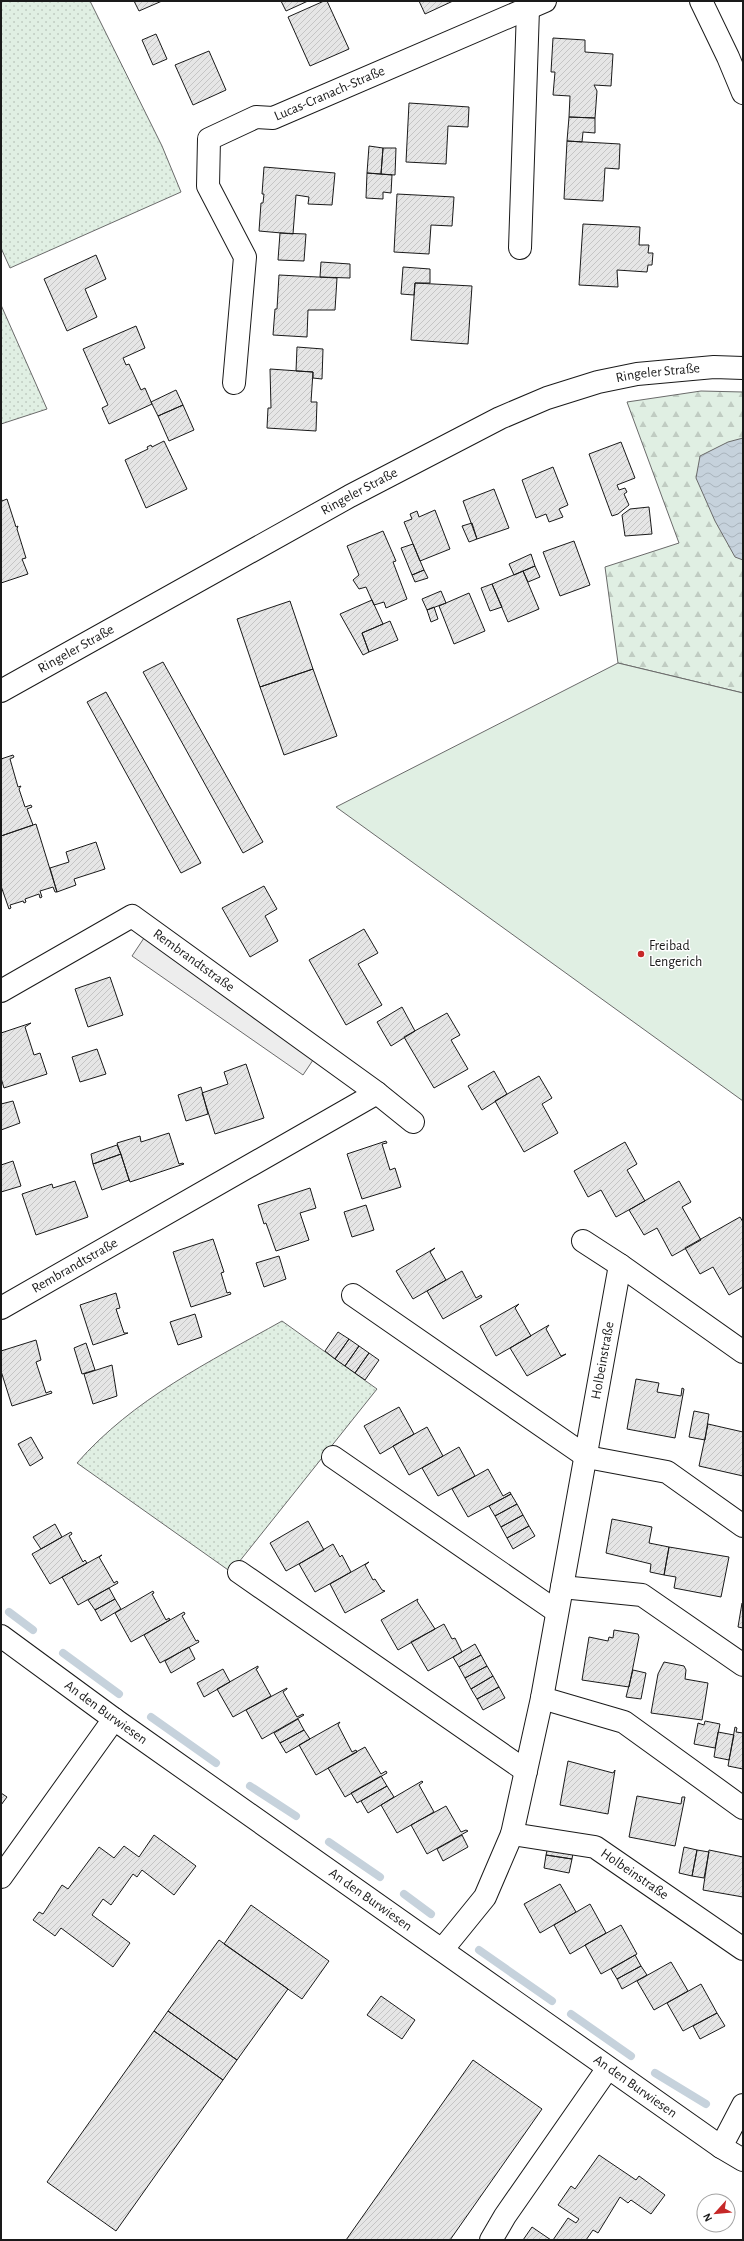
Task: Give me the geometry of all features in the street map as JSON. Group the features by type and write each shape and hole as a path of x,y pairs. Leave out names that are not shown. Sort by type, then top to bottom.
{"street":[{"path":"701,1 743,92"},
{"name":"Lucas-Cranach-Straße","path":"234,383 244,257 208,186 209,139 256,117 273,118 536,5 520,248"},
{"name":"Ringeler Straße","path":"1,691 343,500 500,418 547,398 598,382 637,374 714,367 743,368"},
{"name":"Rembrandtstraße","path":"1,991 132,916 377,1093 413,1122"},
{"name":"Rembrandtstraße","path":"1,1308 377,1093"},
{"path":"583,1241 620,1265 743,1352"},
{"name":"Holbeinstraße","path":"442,1950 485,1897 512,1834 542,1698 556,1611 587,1456 620,1265"},
{"path":"353,1295 587,1456 667,1472 743,1526"},
{"path":"333,1457 556,1611"},
{"path":"239,1572 526,1771"},
{"path":"562,1587 642,1595 743,1665"},
{"name":"An den Burwiesen","path":"1,1636 114,1719 608,2068 721,2147 743,2160"},
{"path":"542,1698 624,1722 743,1808"},
{"path":"1,1877 114,1719"},
{"name":"Holbeinstraße","path":"512,1834 596,1847 743,1949"},
{"path":"491,2240 505,2216 608,2068"},
{"path":"721,2147 743,2105"}],"green space":[{"path":"1,1 90,1 162,146 181,192 10,268 1,248"},
{"path":"1,305 47,409 1,424"},
{"path":"701,391 743,392 743,693 618,663 605,567 679,543 627,402"},
{"name":"Freibad Lengerich","path":"618,663 743,693 743,1101 336,807"},
{"path":"282,1321 377,1389 231,1572 77,1463 99,1440 147,1401 200,1367"}],"shaded area":[{"path":"144,938 315,1057 303,1075 132,956"}],"water":[{"path":"743,438 743,560 735,557 715,521 696,478 700,456 728,442"}],"building":[{"path":"134,1 162,1 139,11"},
{"path":"281,1 308,1 286,11"},
{"path":"327,1 349,49 310,66 288,17"},
{"path":"419,1 453,1 425,14"},
{"path":"156,34 167,59 153,65 142,40"},
{"path":"553,38 585,40 585,52 613,54 611,86 594,85 597,91 595,118 569,117 570,96 553,95 555,72 551,72"},
{"path":"209,51 226,90 193,105 175,65"},
{"path":"409,103 469,107 468,127 448,126 446,164 406,162"},
{"path":"569,117 595,118 595,133 583,132 582,142 567,141"},
{"path":"567,141 620,144 619,169 605,168 603,201 564,199"},
{"path":"369,146 383,148 381,174 367,173"},
{"path":"383,148 396,148 395,175 381,174"},
{"path":"264,167 335,173 332,205 308,204 309,197 296,195 293,234 259,231 261,203 263,203 264,194 262,194"},
{"path":"367,173 392,175 391,193 383,192 383,199 366,198"},
{"path":"397,194 454,197 452,226 431,225 429,254 394,252"},
{"path":"583,224 640,227 639,245 649,245 648,253 653,253 652,265 648,265 647,272 617,270 618,287 579,285"},
{"path":"280,233 306,234 304,261 278,260"},
{"path":"96,255 106,279 85,289 97,317 67,331 44,279"},
{"path":"321,262 350,264 350,278 320,277"},
{"path":"403,267 430,269 430,283 415,283 414,295 401,294"},
{"path":"279,275 337,278 335,310 308,310 307,337 273,335 275,309 277,309"},
{"path":"415,283 472,286 468,344 411,340"},
{"path":"136,326 145,348 123,358 126,365 129,364 141,390 145,388 152,404 109,424 102,408 108,405 83,349"},
{"path":"297,347 323,349 322,379 313,378 313,372 296,371"},
{"path":"270,369 313,372 311,402 317,402 316,431 267,428 268,408 271,408"},
{"path":"176,390 183,405 158,416 151,402"},
{"path":"183,405 194,430 169,441 158,416"},
{"path":"164,441 187,489 146,508 125,460 148,449 147,447 151,445 152,447"},
{"path":"621,442 635,478 617,485 619,490 625,488 627,492 624,494 629,505 618,514 612,516 589,454"},
{"path":"553,467 568,505 559,509 563,517 549,522 546,514 536,518 522,480"},
{"path":"494,489 509,528 477,539 463,501"},
{"path":"1,497 2,501 7,499 16,527 18,526 17,529 26,558 22,559 28,574 1,583"},
{"path":"649,507 652,534 625,536 622,515 630,509"},
{"path":"435,510 450,549 420,561 404,522 412,519 410,514 417,511 419,517"},
{"path":"472,523 477,539 469,542 462,526"},
{"path":"383,531 396,561 393,562 407,599 386,608 384,602 374,605 366,587 359,589 353,580 359,575 347,546"},
{"path":"574,541 590,585 560,596 543,552"},
{"path":"413,544 424,570 412,575 401,548"},
{"path":"531,554 535,566 514,575 509,564"},
{"path":"535,566 540,577 528,582 523,571"},
{"path":"424,570 428,578 415,582 412,575"},
{"path":"523,571 539,609 508,622 492,584"},
{"path":"492,584 502,607 490,611 481,588"},
{"path":"441,591 446,603 427,610 422,599"},
{"path":"469,593 485,631 454,644 439,606"},
{"path":"372,600 383,624 362,633 369,652 363,655 340,614"},
{"path":"290,601 313,669 260,687 237,619"},
{"path":"434,607 438,619 431,622 427,610"},
{"path":"390,621 398,640 369,652 362,633"},
{"path":"163,662 263,842 243,853 143,672"},
{"path":"313,669 337,736 284,755 260,687"},
{"path":"106,692 201,863 181,873 87,702"},
{"path":"13,755 14,757 10,759 18,787 21,786 19,789 25,807 31,805 32,807 27,809 33,825 1,836 1,759"},
{"path":"36,824 57,892 55,892 53,887 40,891 42,897 40,898 39,894 25,899 26,902 24,903 23,901 10,905 11,908 9,909 1,886 1,836"},
{"path":"96,842 105,869 74,879 76,885 57,892 50,868 69,862 66,852"},
{"path":"264,886 277,909 265,916 278,941 250,957 222,908"},
{"path":"364,929 378,953 358,964 382,1005 346,1025 309,960"},
{"path":"110,977 123,1015 88,1027 75,989"},
{"path":"402,1007 415,1031 391,1046 377,1022"},
{"path":"447,1013 460,1035 451,1040 468,1069 434,1088 404,1037"},
{"path":"31,1023 25,1027 34,1055 40,1053 47,1074 4,1088 1,1078 1,1033"},
{"path":"97,1049 106,1074 80,1082 72,1057"},
{"path":"246,1064 264,1118 215,1134 202,1093 228,1084 224,1072"},
{"path":"494,1071 507,1094 482,1110 468,1086"},
{"path":"539,1076 552,1098 542,1104 558,1133 524,1152 495,1101"},
{"path":"201,1087 208,1114 186,1121 178,1095"},
{"path":"13,1101 20,1123 1,1130 1,1104"},
{"path":"169,1133 179,1164 184,1164 130,1182 117,1143 140,1136 141,1142"},
{"path":"386,1141 387,1143 382,1144 390,1170 395,1168 401,1187 362,1199 347,1154"},
{"path":"625,1142 637,1164 627,1170 645,1201 616,1217 601,1190 588,1197 574,1171"},
{"path":"117,1145 121,1154 93,1164 91,1154"},
{"path":"121,1154 129,1180 102,1190 93,1164"},
{"path":"13,1161 21,1186 1,1192 1,1165"},
{"path":"75,1181 88,1217 36,1235 22,1194 52,1184 53,1188"},
{"path":"679,1181 691,1202 682,1207 701,1240 672,1256 657,1228 644,1235 629,1210"},
{"path":"310,1188 316,1208 300,1213 309,1240 276,1251 266,1223 264,1224 258,1205"},
{"path":"366,1205 374,1230 352,1237 344,1212"},
{"path":"740,1217 743,1222 743,1287 729,1295 713,1267 700,1274 685,1248"},
{"path":"213,1239 224,1272 221,1273 227,1293 230,1292 231,1294 191,1307 173,1252"},
{"path":"435,1248 430,1252 446,1280 413,1299 396,1271"},
{"path":"279,1256 286,1279 264,1287 256,1263"},
{"path":"462,1271 476,1298 481,1295 482,1297 443,1319 427,1291"},
{"path":"116,1293 120,1308 116,1309 124,1333 128,1333 93,1345 80,1305"},
{"path":"519,1304 515,1308 531,1336 496,1356 480,1326"},
{"path":"195,1314 202,1337 178,1345 170,1322"},
{"path":"549,1325 546,1329 561,1356 566,1354 527,1376 510,1348"},
{"path":"338,1332 349,1339 335,1359 325,1351"},
{"path":"349,1339 359,1346 345,1366 335,1359"},
{"path":"36,1340 41,1360 36,1362 46,1393 51,1391 52,1393 12,1406 1,1371 1,1351"},
{"path":"86,1343 95,1370 82,1374 74,1348"},
{"path":"359,1346 369,1353 355,1373 345,1366"},
{"path":"369,1353 379,1360 365,1380 355,1373"},
{"path":"112,1365 117,1396 93,1404 84,1374"},
{"path":"636,1379 659,1383 657,1392 681,1396 682,1388 684,1389 675,1438 627,1429"},
{"path":"399,1407 414,1434 380,1454 364,1426"},
{"path":"694,1411 709,1414 705,1440 689,1437"},
{"path":"708,1424 743,1432 743,1476 699,1466"},
{"path":"427,1427 443,1456 409,1475 393,1446"},
{"path":"31,1437 43,1458 30,1466 18,1444"},
{"path":"459,1447 475,1476 438,1496 422,1468"},
{"path":"488,1469 503,1496 510,1492 511,1494 468,1517 452,1489"},
{"path":"511,1494 517,1504 495,1516 489,1506"},
{"path":"517,1504 523,1515 501,1527 495,1516"},
{"path":"523,1515 529,1526 507,1538 501,1527"},
{"path":"612,1519 652,1527 649,1543 669,1547 664,1575 650,1572 651,1564 606,1553"},
{"path":"308,1521 324,1550 286,1571 270,1543"},
{"path":"55,1524 62,1537 41,1549 33,1537"},
{"path":"529,1526 535,1536 513,1549 507,1538"},
{"path":"71,1532 72,1534 69,1536 83,1562 85,1560 87,1563 50,1584 32,1554"},
{"path":"333,1544 340,1557 342,1555 351,1572 315,1592 299,1564"},
{"path":"669,1547 729,1557 721,1597 674,1588 676,1577 664,1575"},
{"path":"102,1555 99,1557 114,1583 117,1581 118,1583 78,1605 62,1577"},
{"path":"369,1562 365,1565 373,1580 375,1579 382,1590 385,1591 345,1613 330,1584"},
{"path":"109,1588 115,1599 95,1610 88,1600"},
{"path":"153,1591 154,1593 152,1594 166,1620 169,1618 170,1620 131,1642 115,1613"},
{"path":"115,1599 121,1609 101,1621 95,1610"},
{"path":"418,1599 417,1601 435,1629 398,1650 381,1620"},
{"path":"743,1603 743,1628 738,1627"},
{"path":"184,1612 185,1614 182,1616 196,1641 198,1640 199,1642 160,1663 144,1635"},
{"path":"444,1624 452,1639 455,1638 462,1652 428,1671 411,1642"},
{"path":"614,1630 638,1634 639,1637 629,1687 582,1680 589,1637 608,1641 609,1637 613,1638"},
{"path":"475,1644 481,1655 459,1667 453,1657"},
{"path":"189,1647 195,1659 171,1673 165,1661"},
{"path":"481,1655 487,1666 465,1678 459,1667"},
{"path":"664,1662 684,1666 686,1670 685,1679 708,1683 702,1720 651,1713 658,1674"},
{"path":"258,1666 256,1669 271,1696 233,1717 217,1689"},
{"path":"487,1666 493,1676 471,1689 465,1678"},
{"path":"223,1669 230,1682 204,1697 197,1683"},
{"path":"633,1670 646,1673 641,1699 626,1697"},
{"path":"493,1676 499,1687 477,1699 471,1689"},
{"path":"499,1687 505,1698 483,1710 477,1699"},
{"path":"287,1688 283,1692 297,1717 303,1714 304,1715 262,1739 246,1710"},
{"path":"298,1719 304,1730 280,1743 274,1733"},
{"path":"705,1721 720,1724 715,1748 694,1744 698,1723 704,1725"},
{"path":"340,1722 338,1725 352,1752 356,1750 357,1752 316,1775 299,1745"},
{"path":"735,1727 737,1728 736,1732 743,1733 743,1769 728,1766"},
{"path":"304,1730 310,1739 286,1753 280,1743"},
{"path":"718,1732 734,1735 729,1760 714,1757"},
{"path":"365,1747 381,1774 386,1771 387,1773 345,1797 328,1768"},
{"path":"568,1761 613,1773 615,1770 608,1814 560,1805"},
{"path":"381,1776 387,1786 357,1803 351,1793"},
{"path":"422,1781 423,1782 419,1785 434,1812 397,1833 381,1805"},
{"path":"387,1786 394,1797 368,1813 361,1801"},
{"path":"1,1793 7,1797 1,1805"},
{"path":"637,1796 681,1804 682,1797 685,1797 675,1846 629,1837"},
{"path":"446,1806 461,1832 466,1830 468,1831 427,1854 411,1825"},
{"path":"154,1835 196,1866 174,1895 142,1870 137,1877 133,1874 111,1905 103,1899 92,1915 130,1943 113,1967 61,1928 55,1936 33,1920 39,1912 43,1914 62,1885 68,1889 99,1847 114,1858 124,1846 139,1857"},
{"path":"462,1835 468,1847 443,1861 437,1849"},
{"path":"549,1842 574,1847 572,1859 546,1855"},
{"path":"684,1847 697,1850 692,1876 679,1873"},
{"path":"697,1850 709,1852 704,1878 692,1876"},
{"path":"709,1850 743,1857 743,1897 703,1890"},
{"path":"546,1855 572,1859 569,1873 544,1868"},
{"path":"560,1884 576,1912 540,1933 524,1904"},
{"path":"590,1904 606,1933 570,1954 554,1925"},
{"path":"251,1905 329,1961 302,1999 224,1944"},
{"path":"621,1925 637,1954 601,1974 585,1945"},
{"path":"219,1940 288,1989 237,2060 168,2011"},
{"path":"635,1955 641,1966 617,1979 611,1969"},
{"path":"671,1962 688,1991 654,2010 637,1981"},
{"path":"641,1966 647,1975 622,1989 617,1979"},
{"path":"701,1984 717,2013 683,2031 667,2003"},
{"path":"381,1996 415,2020 402,2039 367,2015"},
{"path":"168,2011 237,2060 223,2080 154,2031"},
{"path":"717,2013 725,2026 700,2039 693,2026"},
{"path":"154,2031 223,2080 116,2231 47,2182"},
{"path":"473,2060 542,2109 450,2240 346,2240"},
{"path":"599,2155 636,2180 639,2176 665,2195 651,2214 631,2200 628,2203 620,2197 598,2233 593,2230 586,2240 553,2240 568,2218 576,2223 579,2219 558,2205 571,2186 575,2189"},
{"path":"532,2227 551,2240 523,2240"}],"waterway":[{"path":"9,1612 33,1630"},
{"path":"63,1653 119,1694"},
{"path":"151,1717 216,1763"},
{"path":"250,1786 296,1816"},
{"path":"329,1842 380,1877"},
{"path":"404,1894 431,1914"},
{"path":"479,1950 552,2001"},
{"path":"571,2014 631,2056"},
{"path":"655,2073 706,2104"}],"place":[{"name":"Freibad Lengerich","path":"641,954"}]}
